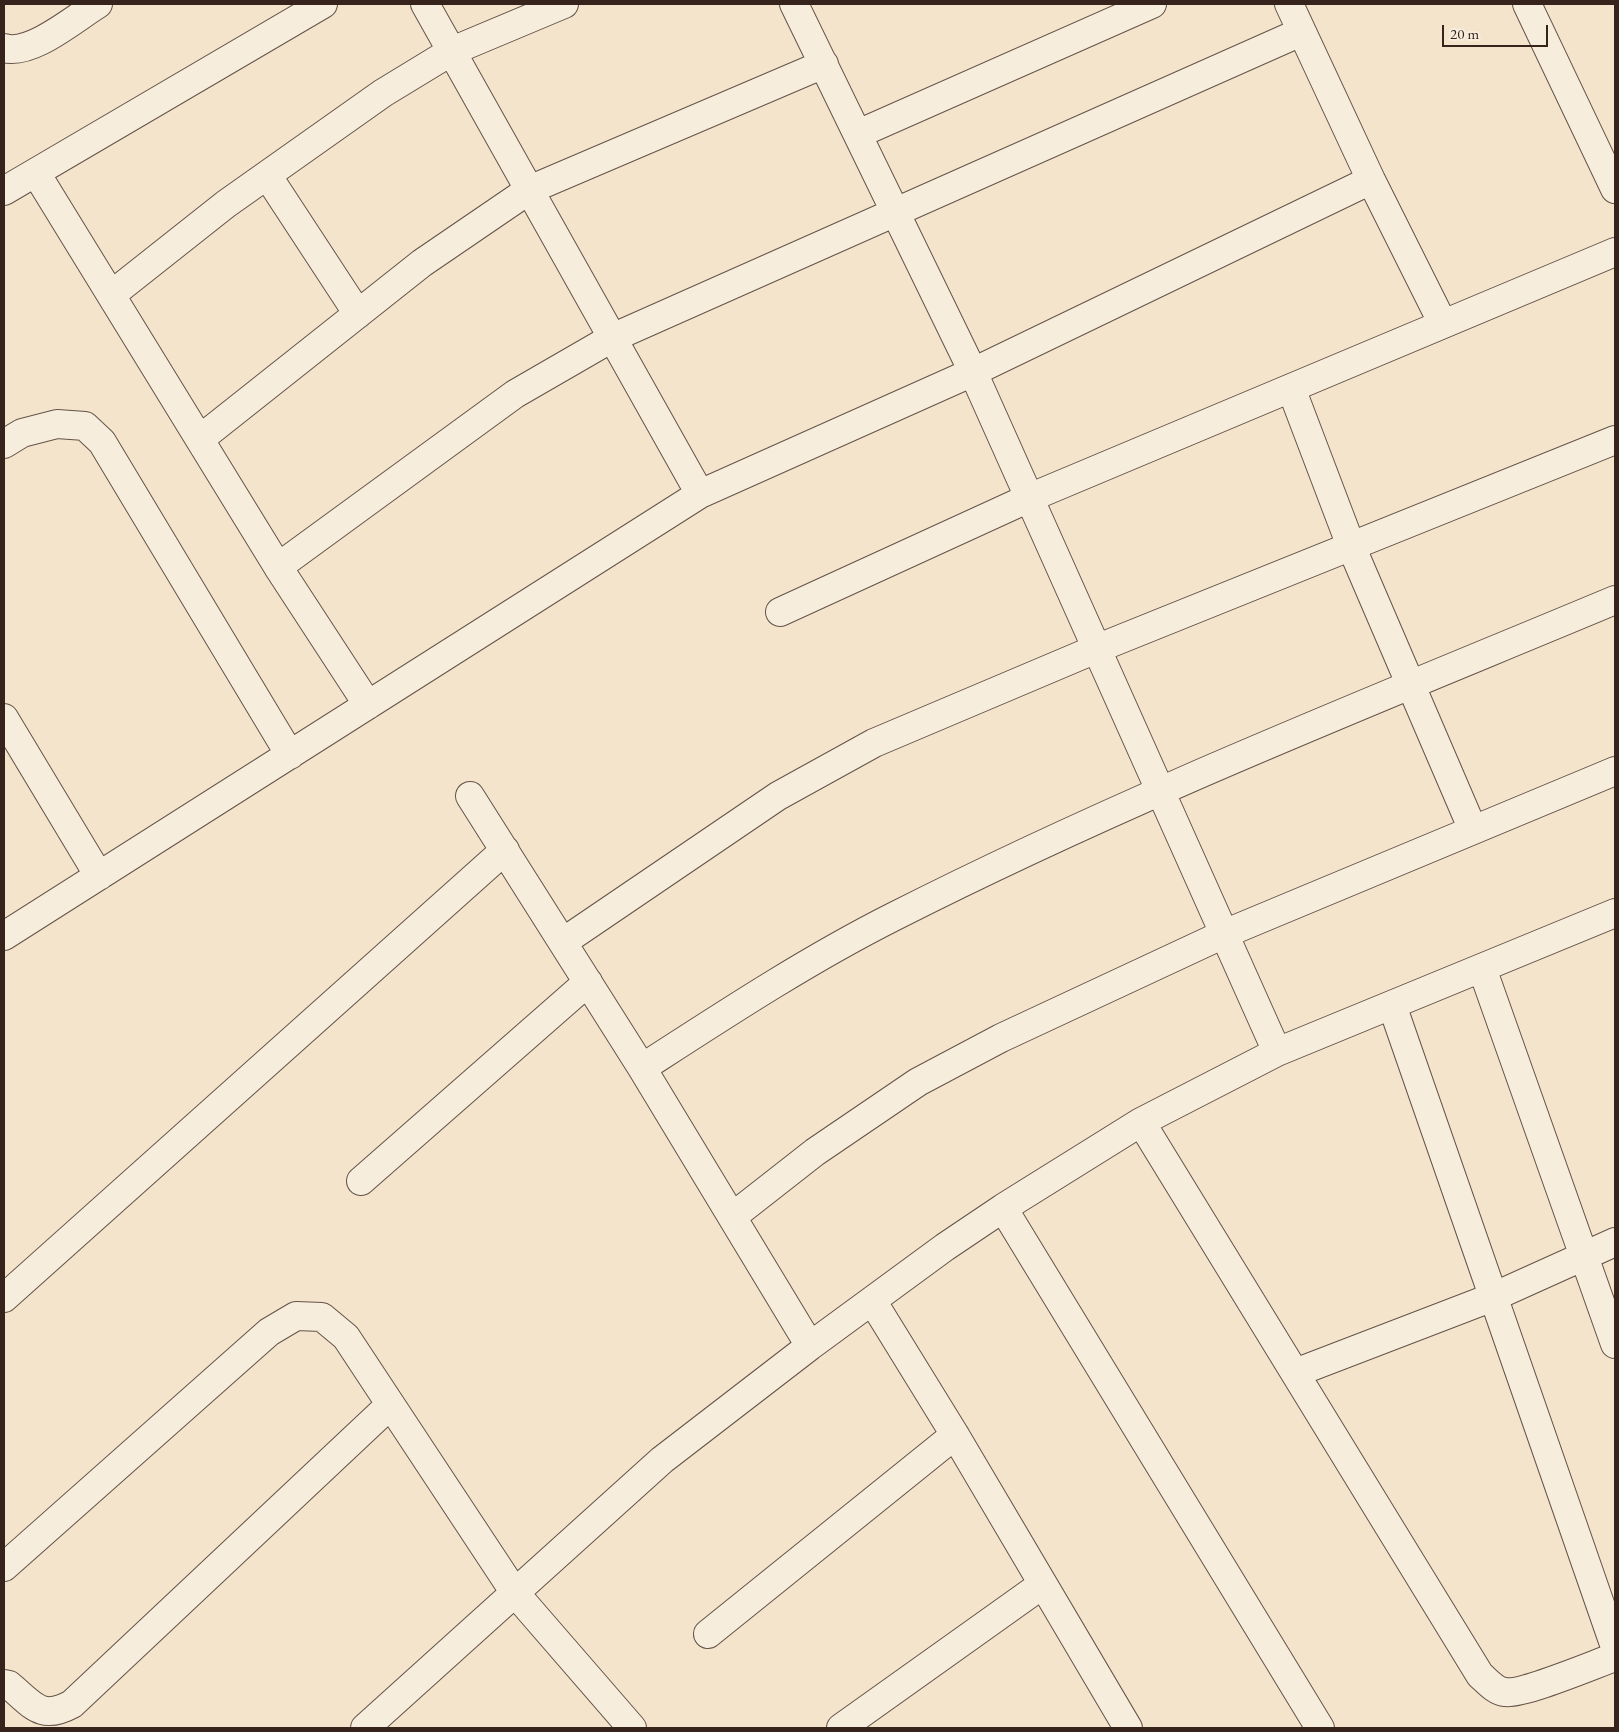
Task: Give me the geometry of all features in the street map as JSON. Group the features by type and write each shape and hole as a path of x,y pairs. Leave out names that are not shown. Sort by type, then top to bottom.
{"street":[{"path":"4,48 13,51 31,46 98,4"},
{"path":"4,191 323,4"},
{"path":"425,4 700,494"},
{"path":"111,296 226,204 383,93 452,51 564,4"},
{"path":"794,4 972,372 1277,1052"},
{"path":"858,134 1152,4"},
{"path":"1288,4 1371,180 1443,324"},
{"path":"1527,4 1615,189"},
{"path":"278,566 515,394 612,338 1302,32"},
{"path":"200,440 422,263 529,190 824,64"},
{"path":"36,173 278,566 368,705"},
{"path":"267,175 358,314"},
{"path":"4,936 700,494 972,372 1371,180"},
{"path":"780,612 1029,498 1615,252"},
{"path":"1291,388 1351,546 1473,830"},
{"path":"4,444 22,433 57,424 85,426 102,442 290,755"},
{"path":"563,942 795,786 874,743 1096,649 1615,440"},
{"path":"642,1068 767,987 893,917 1160,791 1615,600"},
{"path":"4,718 99,876"},
{"path":"732,1217 816,1152 918,1082 1001,1038 1224,934 1615,772"},
{"path":"470,796 642,1068 810,1346"},
{"path":"4,1298 504,850"},
{"path":"365,1728 662,1460 810,1346 873,1302 945,1247 1003,1208 1141,1122 1277,1052 1615,913"},
{"path":"1482,968 1615,1344"},
{"path":"361,1181 588,982"},
{"path":"1392,1005 1493,1296 1605,1581 1615,1646"},
{"path":"1141,1122 1480,1675 1493,1686 1505,1692 1522,1690 1615,1657"},
{"path":"1003,1208 1314,1726"},
{"path":"1295,1373 1493,1296 1615,1242"},
{"path":"873,1302 955,1435 1128,1728"},
{"path":"4,1568 269,1332 296,1316 322,1317 346,1337 515,1593 632,1728"},
{"path":"4,1684 38,1710 57,1712 72,1704 390,1405"},
{"path":"708,1634 955,1435"},
{"path":"841,1728 1043,1584"}]}
